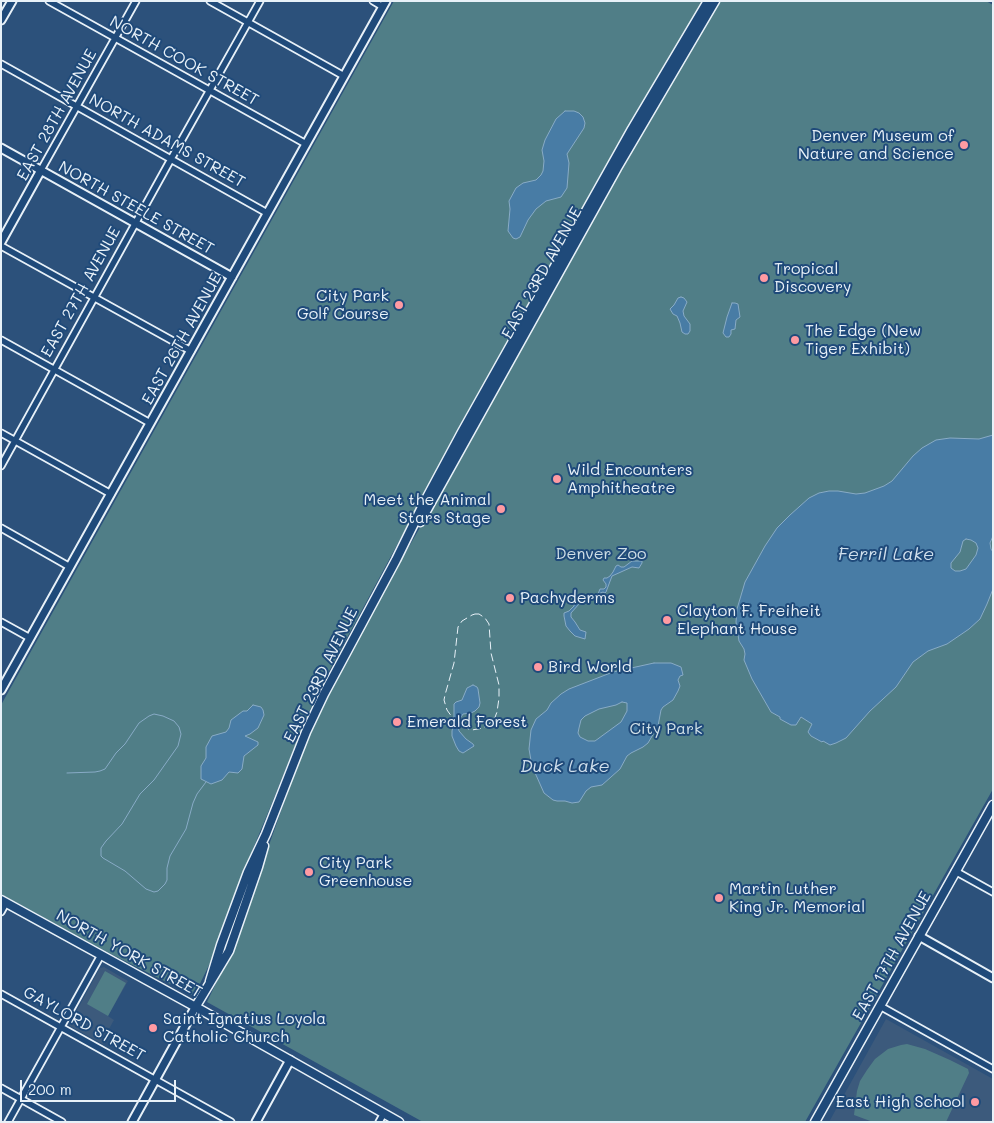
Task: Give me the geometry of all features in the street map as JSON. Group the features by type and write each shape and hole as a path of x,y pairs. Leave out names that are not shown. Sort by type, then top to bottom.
{"main road":[{"name":"EAST 23RD AVENUE","path":"196,1006 210,981 248,872 266,834 318,706 466,424 627,136 708,1"},
{"name":"EAST 23RD AVENUE","path":"396,560 432,501 571,249 714,1"},
{"path":"664,85 664,79 680,48"},
{"name":"EAST 17TH AVENUE","path":"818,1121 993,804"},
{"name":"NORTH YORK STREET","path":"4,902 196,1006 399,1122"}],"street":[{"path":"1,20 12,1"},
{"name":"NORTH COOK STREET","path":"49,1 306,144"},
{"name":"EAST 28TH AVENUE","path":"1,244 136,1"},
{"path":"210,1 344,76"},
{"name":"EAST 27TH AVENUE","path":"1,466 170,159 260,1"},
{"path":"373,1 384,4"},
{"name":"EAST 26TH AVENUE","path":"1,690 384,4"},
{"name":"NORTH ADAMS STREET","path":"1,64 267,213"},
{"name":"NORTH STEELE STREET","path":"1,148 232,277"},
{"path":"1,244 191,351"},
{"path":"1,340 150,423"},
{"path":"1,433 111,494"},
{"path":"1,528 70,567"},
{"path":"1,622 30,638"},
{"path":"956,871 993,892"},
{"path":"1,912 4,902"},
{"path":"919,936 993,978"},
{"path":"8,1122 101,954"},
{"name":"GAYLORD STREET","path":"1,994 231,1122"},
{"name":"EAST 23RD AVENUE","path":"132,1122 196,1006"},
{"path":"880,1006 993,1069"},
{"path":"256,1122 290,1060"},
{"path":"1,1088 62,1122"},
{"path":"380,1122 384,1113"}],"shaded area":[{"path":"104,967 128,981 108,1016 114,1020 105,1036 107,1037 103,1044 70,1026 70,1023 100,968"},
{"path":"886,1019 993,1079 993,1122 829,1122"}],"green space":[{"name":"City Park Golf Course","path":"394,1 703,1 622,139 481,389 320,688 240,880 211,961 194,996 107,952 1,894 1,705"},
{"name":"City Park","path":"718,1 986,1 993,5 993,789 805,1122 423,1122 207,1002 231,952 296,769 331,688 471,433 510,369 626,159"},
{"path":"105,971 126,983 108,1016 87,1004"},
{"path":"907,1044 925,1049 968,1069 969,1073 946,1122 873,1122 854,1115 860,1081 875,1059 888,1049"}],"water":[{"path":"565,111 579,113 585,123 584,128 567,154 569,163 567,188 561,197 546,201 536,209 520,237 513,238 508,231 509,201 516,188 523,183 536,180 541,175 544,161 542,150 545,140 556,119"},
{"path":"681,297 687,302 683,311 690,324 688,334 682,332 677,316 670,309 678,298"},
{"path":"732,303 738,304 740,317 736,320 735,329 731,330 729,337 726,337 723,333"},
{"name":"Ferril Lake","path":"993,435 993,536 990,543 993,552 993,589 980,619 947,644 928,651 913,662 896,687 870,711 846,738 836,743 830,745 811,736 808,732 812,724 801,717 796,725 791,725 780,719 780,717 771,712 752,679 744,660 744,649 739,641 736,622 737,609 745,582 777,528 809,498 819,493 838,491 856,494 865,493 884,486 892,481 922,448 936,440 950,438 979,439","holes":["966,539 976,543 978,548 976,555 966,569 955,571 951,568 951,563 960,552 963,541"]},
{"path":"632,561 642,561 642,563 639,568 632,567 612,576 606,592 598,594 600,589 606,587 604,578 610,576 616,566 624,567"},
{"path":"578,596 577,601 580,601 579,604 571,613 571,617 580,630 586,632 585,639 575,636 570,631 566,626 564,616 564,613 574,606"},
{"name":"Duck Lake","path":"654,663 671,663 681,667 683,675 678,680 680,686 673,700 661,710 658,726 648,743 627,756 620,769 602,785 591,787 586,791 579,802 572,803 553,800 544,793 532,766 529,749 531,730 536,719 547,710 551,703 569,689 613,672","holes":["622,702 627,703 627,711 621,722 595,741 588,741 580,737 578,733 579,728 581,720 585,716 599,709"]},
{"path":"473,685 478,689 479,707 471,713 463,714 458,722 458,726 459,731 474,746 463,753 459,751 452,736 454,704 462,700 467,688"},
{"path":"253,705 261,707 264,715 258,728 245,736 258,742 258,745 244,756 242,769 238,773 229,772 222,780 211,784 201,779 201,766 206,758 206,747 212,736 226,732 231,720 243,711 247,711"}],"waterway":[{"path":"67,773 95,772 105,769 139,723 149,716 154,714 163,716 174,721 179,727 181,734 178,746 154,780 140,794 122,824 101,848 101,856 103,858 125,871 146,889 154,892 158,891 167,880 170,856 186,829 197,794 206,782"}],"railway":[{"path":"475,614 485,618 489,624 491,653 499,685 499,698 494,720 483,728 472,730 463,727 452,717 447,710 444,700 454,663 458,627 462,621 475,614"}],"place":[{"name":"Denver Museum of Nature and Science","path":"964,145"},
{"name":"Tropical Discovery","path":"764,278"},
{"name":"City Park Golf Course","path":"399,305"},
{"name":"The Edge (New Tiger Exhibit)","path":"795,340"},
{"name":"Wild Encounters Amphitheatre","path":"557,479"},
{"name":"Meet the Animal Stars Stage","path":"501,509"},
{"name":"Pachyderms","path":"510,598"},
{"name":"Clayton F. Freiheit Elephant House","path":"667,620"},
{"name":"Bird World","path":"538,667"},
{"name":"Emerald Forest","path":"397,722"},
{"name":"City Park Greenhouse","path":"309,872"},
{"name":"Martin Luther King Jr. Memorial","path":"719,898"},
{"name":"Saint Ignatius Loyola Catholic Church","path":"153,1028"},
{"name":"East High School","path":"975,1102"}],"park label":[{"name":"Denver Zoo","path":"601,554"}]}
